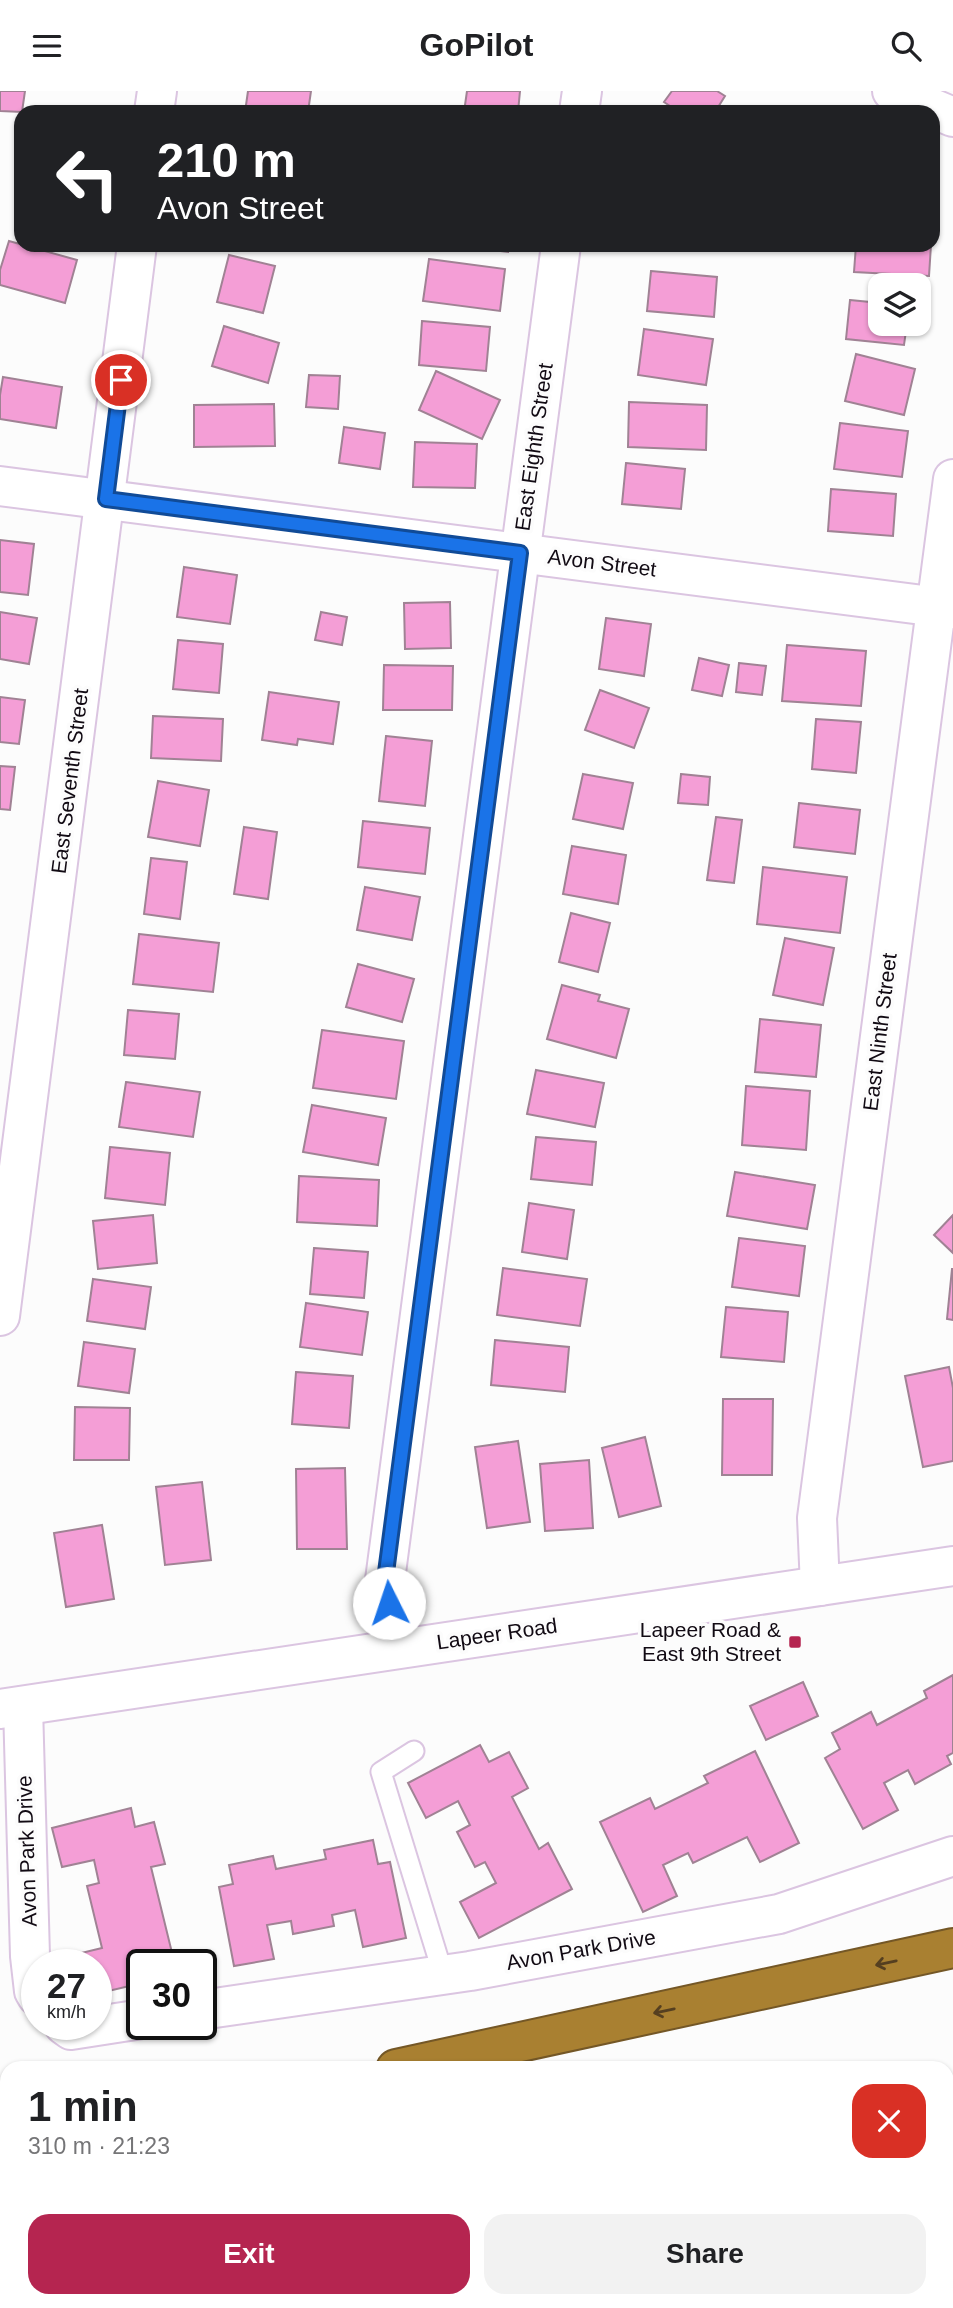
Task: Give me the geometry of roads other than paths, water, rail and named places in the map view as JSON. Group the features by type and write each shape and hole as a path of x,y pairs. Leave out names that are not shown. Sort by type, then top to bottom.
{"highway":[{"path":"433,2061 953,1948"}],"street":[{"path":"892,91 925,105"},
{"name":"East Seventh Street","path":"0,1316 137,252"},
{"name":"East Eighth Street","path":"396,1649 385,1580 560,252"},
{"name":"East Ninth Street","path":"820,1586 817,1518 944,608 953,479"},
{"name":"Avon Street","path":"0,486 944,608"},
{"name":"Lapeer Road","path":"11,1707 953,1566"},
{"name":"Avon Park Drive","path":"11,1707 29,1949"},
{"name":"Avon Park Drive","path":"217,2008 443,1974 779,1914 953,1856"}],"lane":[{"path":"414,1751 381,1772 443,1974"}],"place":[{"name":"Lapeer Road & East 9th Street","path":"795,1642"}]}
